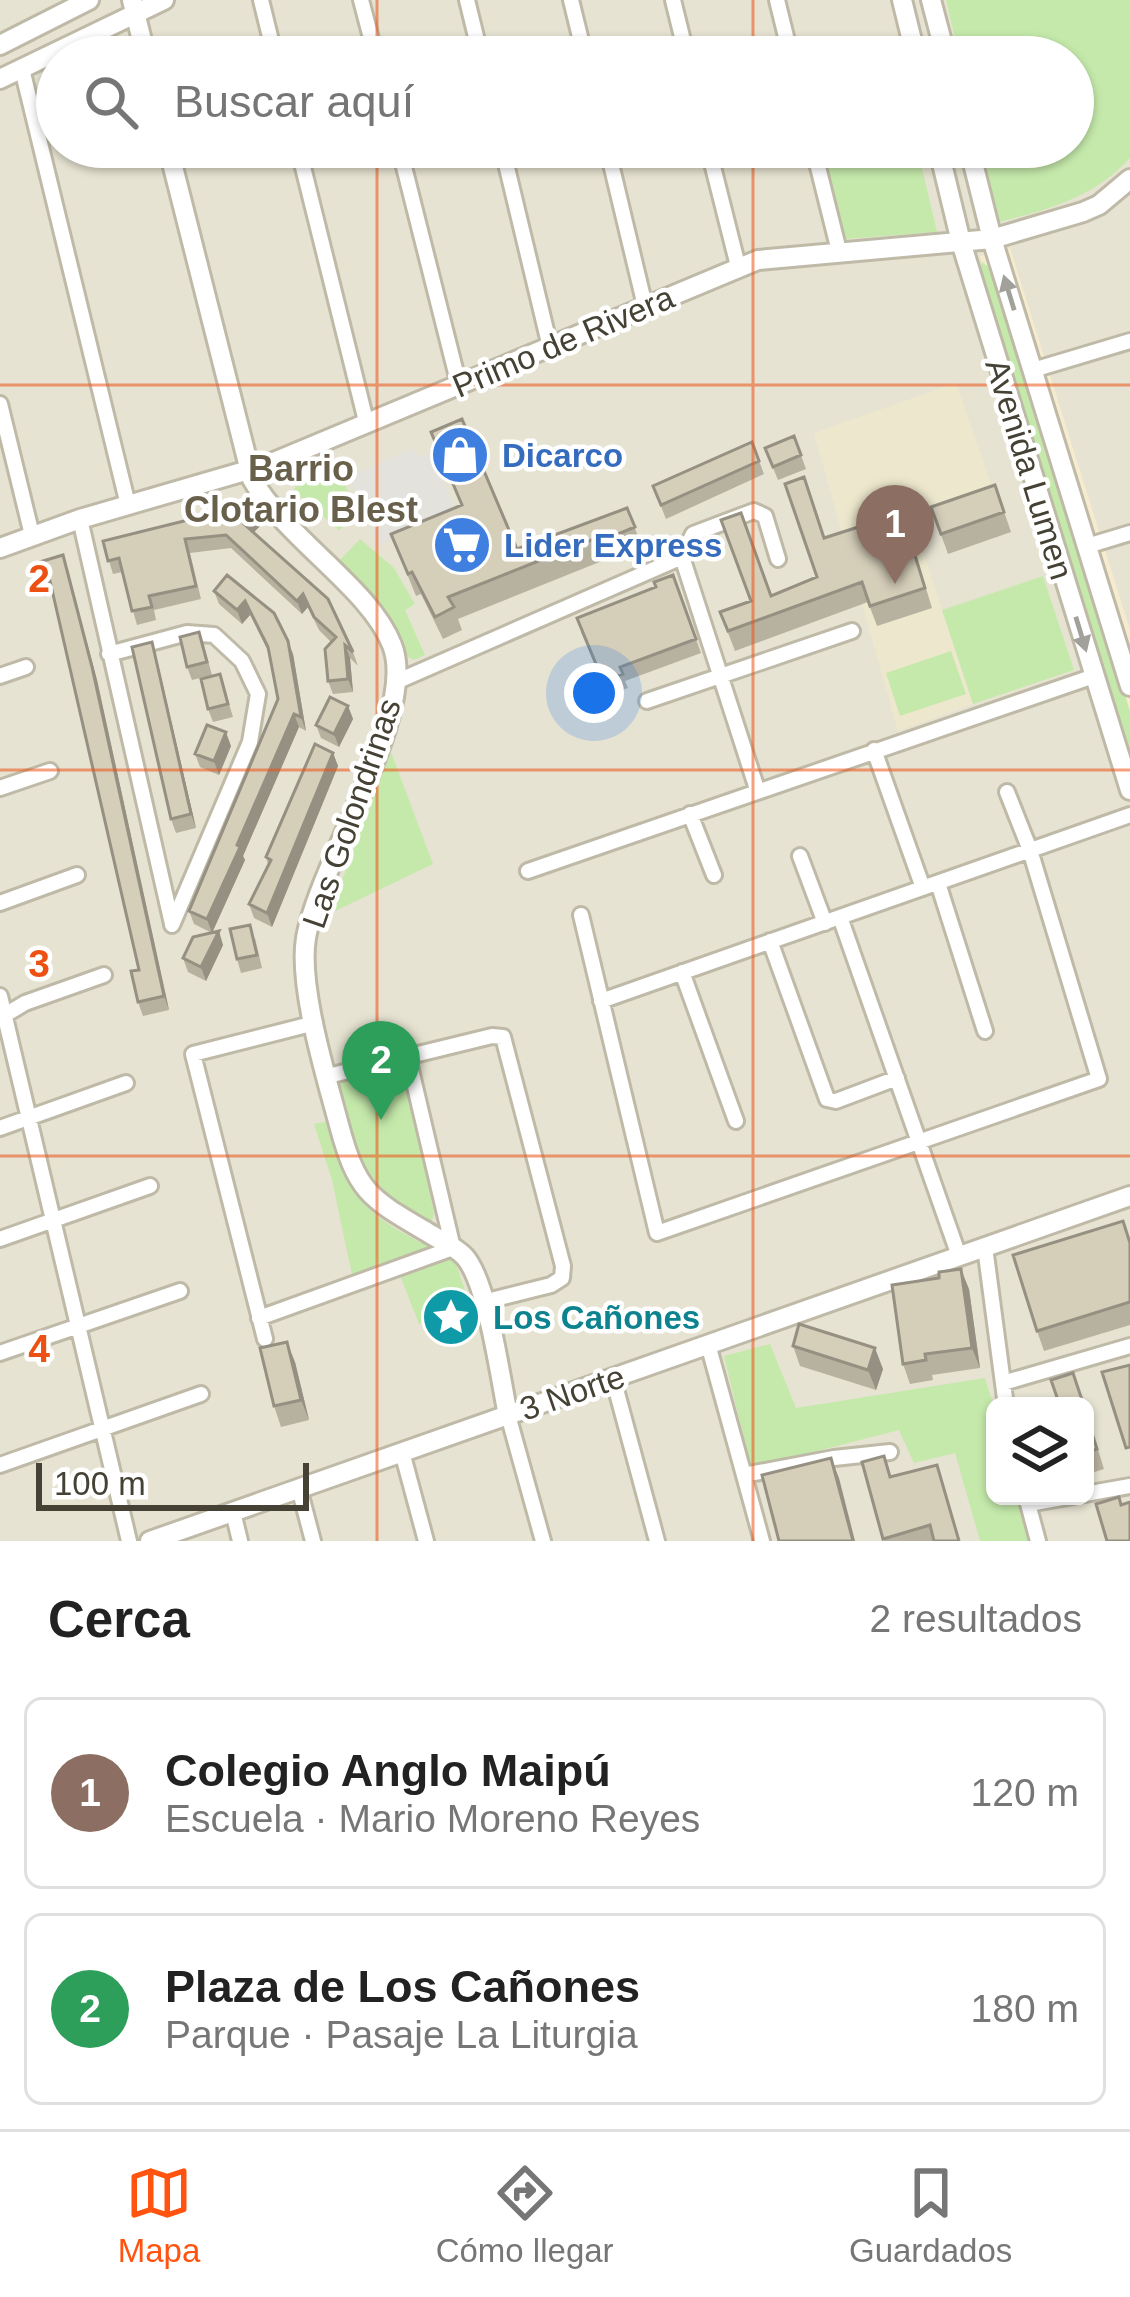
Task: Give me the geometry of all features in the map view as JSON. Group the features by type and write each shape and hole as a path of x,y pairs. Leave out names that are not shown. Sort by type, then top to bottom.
{"street":[{"path":"0,45 89,0"},
{"path":"82,36 134,7 164,0"},
{"path":"261,0 270,36"},
{"path":"361,0 370,36"},
{"path":"467,0 476,36"},
{"path":"571,0 580,36"},
{"path":"673,0 681,36"},
{"path":"777,0 786,36"},
{"path":"902,0 911,36"},
{"path":"932,0 941,36"},
{"path":"0,79 36,61"},
{"path":"22,69 36,127"},
{"path":"46,168 128,505"},
{"name":"Las Golondrinas","path":"173,168 249,471 280,518 383,626 398,662 387,724 307,934 305,981 356,1177 367,1194 453,1248 474,1272 543,1541"},
{"path":"303,168 366,421"},
{"path":"404,168 459,385"},
{"path":"507,168 550,347"},
{"path":"612,168 645,306"},
{"path":"714,168 738,266"},
{"path":"818,168 838,251"},
{"name":"Avenida Lumen","path":"943,168 961,242 1130,790"},
{"name":"Avenida Lumen","path":"974,168 1130,686"},
{"name":"Primo de Rivera","path":"0,548 80,519 249,471 738,266 776,256 992,239 1083,212 1130,179"},
{"path":"1033,370 1130,340"},
{"path":"0,404 32,535"},
{"path":"398,681 682,556 693,534 754,511 765,515 778,559"},
{"path":"80,519 109,654 172,925 244,759 257,716 258,694 242,661 214,635 187,633 109,654"},
{"path":"1087,546 1130,533"},
{"path":"682,556 757,789"},
{"path":"647,701 852,631"},
{"path":"0,676 26,667"},
{"path":"528,871 1094,676"},
{"path":"874,750 985,1031"},
{"path":"0,788 50,771"},
{"path":"580,915 657,1233 1099,1079 1030,850 1007,792"},
{"path":"690,814 713,875"},
{"path":"601,1001 1130,815"},
{"path":"800,856 832,920 896,1078 959,1256"},
{"path":"0,903 77,875"},
{"path":"770,941 827,1099 836,1101 896,1078"},
{"path":"682,972 736,1121"},
{"path":"2,1017 25,1003 104,975"},
{"path":"0,995 129,1541"},
{"path":"265,1339 194,1054 315,1023"},
{"path":"328,1076 502,1037 563,1266 562,1278 551,1285 483,1302"},
{"path":"259,1318 453,1248 408,1057"},
{"path":"0,1128 126,1084"},
{"path":"0,1239 150,1186"},
{"name":"3 Norte","path":"150,1541 1130,1196"},
{"path":"985,1247 1005,1397"},
{"path":"0,1353 180,1291"},
{"path":"708,1344 762,1541"},
{"path":"1003,1383 1130,1346"},
{"path":"613,1378 657,1541"},
{"path":"0,1466 201,1394"},
{"path":"402,1452 425,1541"},
{"path":"744,1475 890,1452"},
{"path":"1094,1492 1130,1486"},
{"path":"299,1489 313,1541"},
{"path":"1028,1505 1038,1541"},
{"path":"232,1512 240,1541"}],"shaded area":[{"path":"0,0 946,0 954,36 36,36 36,168 986,168 999,221 1120,168 1130,158 1130,1541 0,1541"},
{"path":"1010,248 1130,630 1130,756 980,256"},
{"path":"956,383 995,496 914,525 973,704 898,731 814,433"},
{"path":"413,448 418,457 430,454 457,512 400,551 393,539 378,545 349,477"}],"green space":[{"path":"946,0 1130,0 1130,158 1086,192 999,222 986,168 1094,168 1094,36 954,36"},
{"path":"826,168 922,168 937,232 844,239"},
{"path":"982,262 994,271 1130,711 1130,758 979,270"},
{"path":"348,458 353,470 341,476 359,515 339,530 294,491 297,480"},
{"path":"360,539 394,568 415,604 405,610 425,655 414,660 399,652 337,563"},
{"path":"1043,576 1074,670 973,704 942,610"},
{"path":"951,651 966,694 900,716 886,673"},
{"path":"391,752 433,864 329,914"},
{"path":"405,1062 434,1214 430,1226 378,1192 354,1156 338,1085 350,1076"},
{"path":"329,1121 354,1192 392,1227 454,1258 472,1311 419,1324 394,1260 352,1275 332,1180 314,1124"},
{"path":"770,1344 796,1408 985,1378 991,1397 986,1397 986,1505 1022,1505 1032,1541 980,1541 955,1453 914,1463 899,1430 751,1468 724,1356"}],"building":[{"path":"462,419 517,549 627,508 635,527 448,597 454,607 435,617 412,572 408,574 391,534 462,505 431,432"},
{"path":"794,436 801,455 773,467 765,448"},
{"path":"752,442 759,461 661,505 653,486"},
{"path":"804,477 824,538 902,513 925,588 870,606 862,582 728,631 720,612 751,601 721,520 741,513 771,596 817,577 785,484"},
{"path":"995,485 1004,512 941,534 931,507"},
{"path":"243,500 255,513 244,524 328,599 353,652 345,645 348,679 328,681 325,649 336,637 314,617 303,594 297,601 226,535 185,539 196,586 149,596 152,607 132,611 119,558 108,561 103,541 227,515"},
{"path":"63,555 164,996 138,1002 131,971 139,970 50,581 39,584 33,564"},
{"path":"227,575 274,613 288,641 301,717 294,714 207,919 189,911 278,699 268,647 245,601 237,610 214,591"},
{"path":"673,575 696,639 620,667 623,674 603,681 577,618 656,587 654,582"},
{"path":"199,632 207,662 187,667 180,637"},
{"path":"152,642 191,814 171,819 132,647"},
{"path":"220,674 228,704 208,709 201,679"},
{"path":"330,697 348,706 334,734 316,725"},
{"path":"207,725 226,732 214,761 195,754"},
{"path":"315,744 333,753 267,913 249,904"},
{"path":"250,925 257,955 237,959 230,929"},
{"path":"219,931 201,967 183,958 193,937"},
{"path":"1123,1221 1130,1243 1130,1302 1037,1331 1013,1255"},
{"path":"961,1269 972,1348 925,1354 926,1360 903,1364 892,1285 939,1278 939,1272"},
{"path":"799,1324 875,1348 868,1370 793,1346"},
{"path":"287,1342 301,1400 274,1406 260,1348"},
{"path":"1130,1365 1130,1447 1126,1448 1102,1372"},
{"path":"1073,1373 1081,1397 1057,1397 1051,1380"},
{"path":"884,1456 890,1477 937,1465 959,1541 934,1541 930,1525 883,1539 862,1462"},
{"path":"831,1458 853,1541 779,1541 762,1475"},
{"path":"1119,1497 1121,1505 1130,1502 1130,1541 1107,1541 1096,1504"}],"place":[{"name":"Dicarco","path":"460,455"},
{"name":"Lider Express","path":"462,545"},
{"name":"Colegio Anglo Maipú","path":"895,584"},
{"name":"Plaza de Los Cañones","path":"381,1120"},
{"name":"Los Cañones","path":"451,1317"}],"district":[{"name":"Barrio Clotario Blest","path":"301,488"}]}
